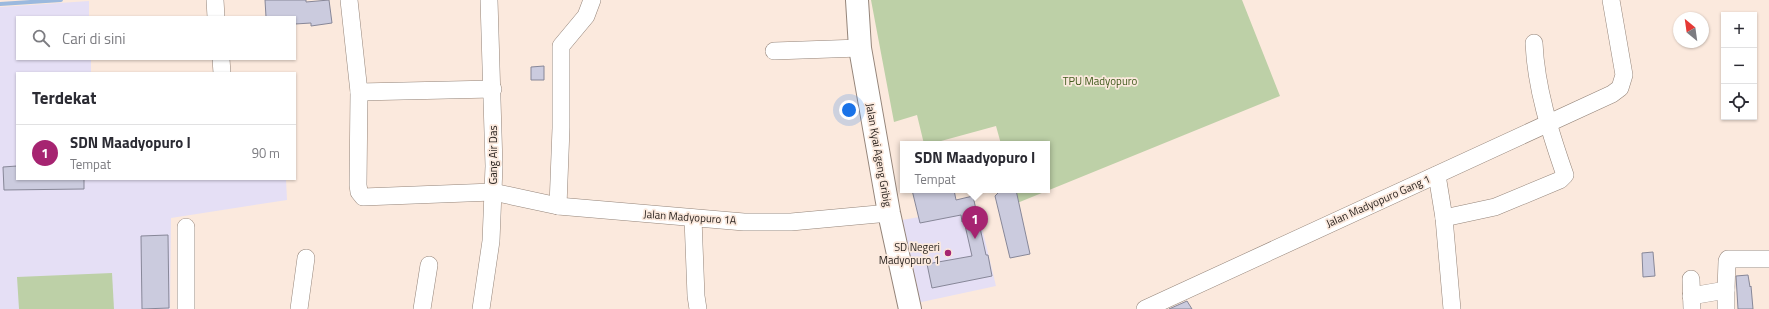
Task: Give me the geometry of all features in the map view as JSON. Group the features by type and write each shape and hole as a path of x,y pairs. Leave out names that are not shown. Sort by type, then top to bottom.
{"main road":[{"name":"Jalan Kyai Ageng Gribig","path":"857,0 860,48 889,213 894,263 910,309"}],"street":[{"path":"214,0 216,16"},
{"path":"349,0 359,92 493,90"},
{"name":"Gang Air Das","path":"481,309 491,241 493,192 493,90 489,0"},
{"path":"558,206 561,128 561,46 586,16 592,0"},
{"name":"Jalan Madyopuro Gang 1","path":"1145,309 1612,94 1620,88 1624,75 1611,0"},
{"path":"1444,218 1495,207 1560,180 1565,175 1548,123 1535,59 1534,43"},
{"path":"774,51 860,48"},
{"path":"221,60 222,72"},
{"name":"Jalan Madyopuro 1A","path":"359,92 358,185 363,197 493,192 558,206 744,222 791,222 889,213"},
{"path":"1437,175 1444,218 1452,309"},
{"path":"693,218 696,296 698,309"},
{"path":"186,227 186,309"},
{"path":"299,309 306,258"},
{"path":"1726,309 1727,260 1769,259"},
{"path":"422,309 429,265"},
{"path":"1691,279 1692,303 1726,290"}],"shaded area":[{"path":"89,1 89,16 16,16 16,60 91,60 91,72 16,72 16,180 286,180 287,200 171,218 170,309 0,309 0,7"},
{"name":"SD Negeri Madyopuro 1","path":"977,207 996,286 917,303 902,220"}],"green space":[{"name":"TPU Madyopuro","path":"871,0 1242,0 1280,96 1050,190 1050,141 1000,141 996,126 941,141 923,141 917,115 894,122"},
{"name":"TPU Madyopuro","path":"1013,193 1042,193 1015,204"},
{"path":"112,273 114,309 19,309 17,277"}],"building":[{"path":"265,0 306,0 306,2 329,0 332,23 311,26 311,23 296,24 296,16 266,16"},
{"path":"544,66 544,80 531,80 531,67"},
{"path":"16,166 16,180 84,180 84,189 4,190 3,167"},
{"path":"913,193 955,193 956,200 973,196 992,276 932,288 927,264 972,256 964,221 962,222 961,215 920,223"},
{"path":"998,193 1017,193 1030,254 1010,258 995,196"},
{"path":"168,235 169,308 142,309 141,236"},
{"path":"1653,252 1655,276 1643,277 1642,253"},
{"path":"1748,275 1750,287 1751,286 1753,309 1738,309 1736,276"},
{"path":"1187,301 1192,309 1169,309"}],"waterway":[{"path":"0,4 61,0"}],"place":[{"name":"SDN Maadyopuro I","path":"975,239"},
{"name":"SD Negeri Madyopuro 1","path":"948,253"}]}
